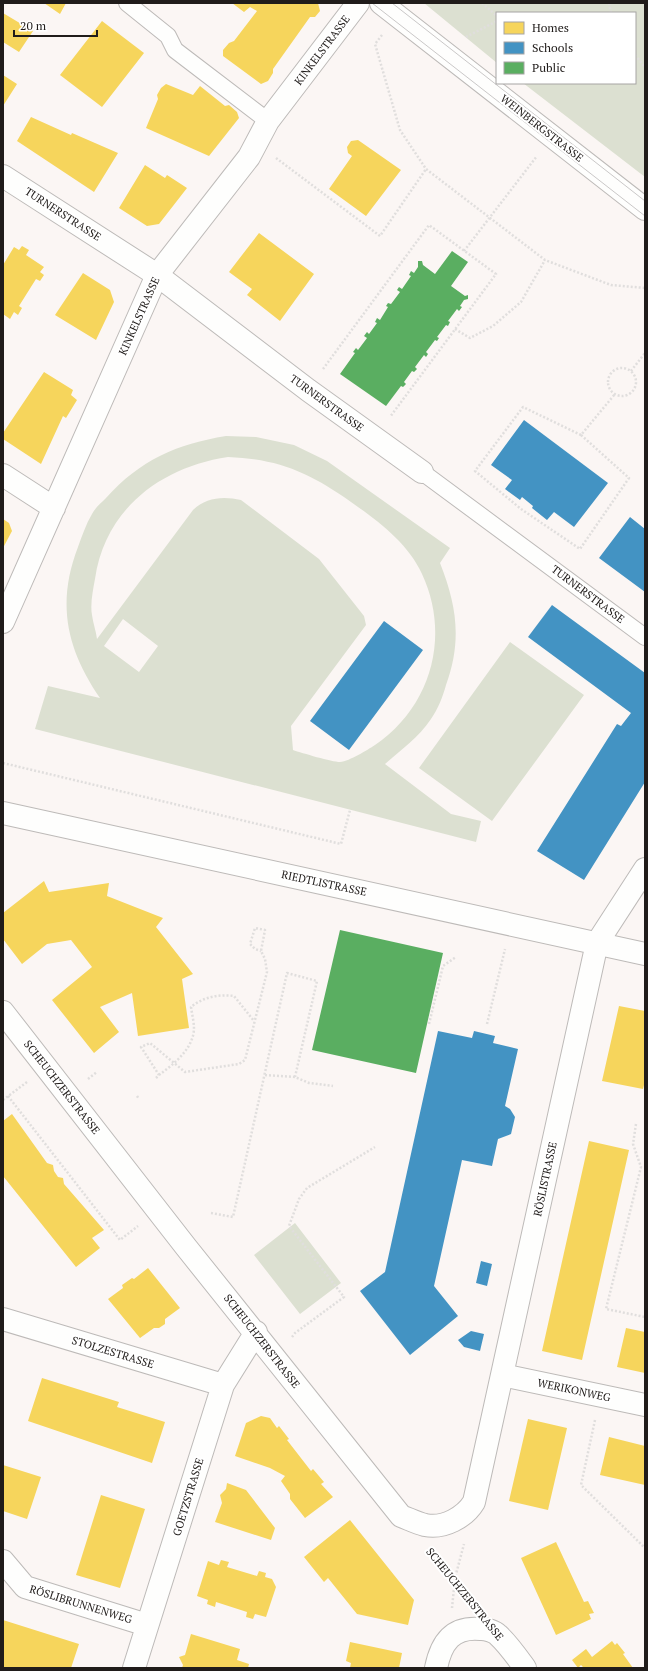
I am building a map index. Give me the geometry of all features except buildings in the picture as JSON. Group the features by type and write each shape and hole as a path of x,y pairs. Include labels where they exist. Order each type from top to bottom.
{"street":[{"name":"KINKELSTRASSE","path":"3,622 157,275 249,157 268,121 358,3"},
{"name":"WEINBERGSTRASSE","path":"381,3 645,209"},
{"name":"TURNERSTRASSE","path":"3,176 157,275 302,385 422,472"},
{"path":"3,475 54,508"},
{"name":"RIEDTLISTRASSE","path":"3,813 645,954"},
{"name":"RÖSLISTRASSE","path":"401,1516 426,1526 438,1525 460,1517 468,1511 474,1502 597,943 645,869"},
{"name":"SCHEUCHZERSTRASSE","path":"3,1012 186,1247 256,1332 401,1516"},
{"name":"STOLZESTRASSE","path":"3,1319 223,1385"},
{"name":"GOETZSTRASSE","path":"134,1668 223,1385 256,1332"},
{"name":"WERIKONWEG","path":"502,1375 645,1406"},
{"name":"RÖSLIBRUNNENWEG","path":"3,1561 25,1587 147,1625"},
{"path":"436,1668 443,1645 448,1638 459,1631 470,1628 484,1629 497,1634"},
{"name":"SCHEUCHZERSTRASSE","path":"497,1634 525,1668"}],"lane":[{"path":"127,3 168,36 175,50 268,121"},
{"name":"TURNERSTRASSE","path":"422,472 645,637"}],"path":[{"path":"482,3 496,15"},
{"path":"463,40 469,34 496,21"},
{"path":"376,44 400,130 426,169 488,218 545,260 611,285 645,288"},
{"path":"636,56 645,67"},
{"path":"464,251 488,218 540,153"},
{"path":"274,157 380,236 426,169"},
{"path":"322,370 429,225 496,274 389,418"},
{"path":"455,329 470,338 493,326 521,302 545,260"},
{"path":"631,371 645,353"},
{"path":"622,368 631,371 635,376 636,383 633,390 628,394 621,396 615,394 609,387 609,378 614,371 622,368"},
{"path":"581,435 615,394"},
{"path":"523,407 581,435 629,478 580,549 521,509 475,471 523,407"},
{"path":"3,763 341,844 350,810"},
{"path":"159,1075 142,1047 150,1043 185,1072 239,1064 245,1060 267,972 265,959 261,951 265,930 255,928 250,944 255,949 261,951"},
{"path":"487,1024 506,948"},
{"path":"429,1024 443,966 456,957"},
{"path":"211,1213 233,1217 287,973 317,981 295,1077"},
{"path":"156,1078 175,1064 191,1041 194,1029 191,1007 197,1002 216,996 234,996 254,1021"},
{"path":"88,1079 96,1072"},
{"path":"265,1075 295,1077 309,1083 333,1086"},
{"path":"3,1100 29,1080"},
{"path":"8,1096 120,1240 141,1223"},
{"path":"137,1096 140,1099"},
{"path":"636,1124 633,1144 641,1167 606,1309 645,1317"},
{"path":"292,1337 295,1333 344,1298 289,1226 299,1199 307,1188 375,1147"},
{"path":"600,1396 581,1485 645,1548"},
{"path":"448,1638 455,1578 466,1538"},
{"name":"SCHEUCHZERSTRASSE","path":"427,1546 455,1578 497,1634"}],"shaded area":[{"path":"424,3 645,3 645,177 524,84 636,84 636,12 496,12 496,62"},
{"path":"226,436 256,437 294,445 327,461 450,548 440,563 454,609 456,638 451,669 442,698 431,719 415,737 385,764 451,814 481,821 476,842 35,729 48,686 100,698 80,662 73,644 68,626 67,607 71,568 84,530 93,512 132,473 146,464 175,449 208,439","holes":["228,457 246,458 279,464 322,483 382,525 409,552 422,574 431,598 435,622 435,645 430,668 422,691 410,711 394,729 375,745 349,760 336,762 293,750 291,726 366,625 364,616 319,559 241,500 228,498 209,500 193,510 97,639 91,611 95,579 101,554 111,532 124,512 140,496 159,482 180,470 203,462","123,619 158,646 139,672 104,646"]},
{"path":"510,642 584,695 492,821 419,768"},
{"path":"295,1223 341,1283 300,1314 254,1255"}],"tram line":[{"path":"372,3 645,216"},
{"path":"392,3 645,201"}]}
